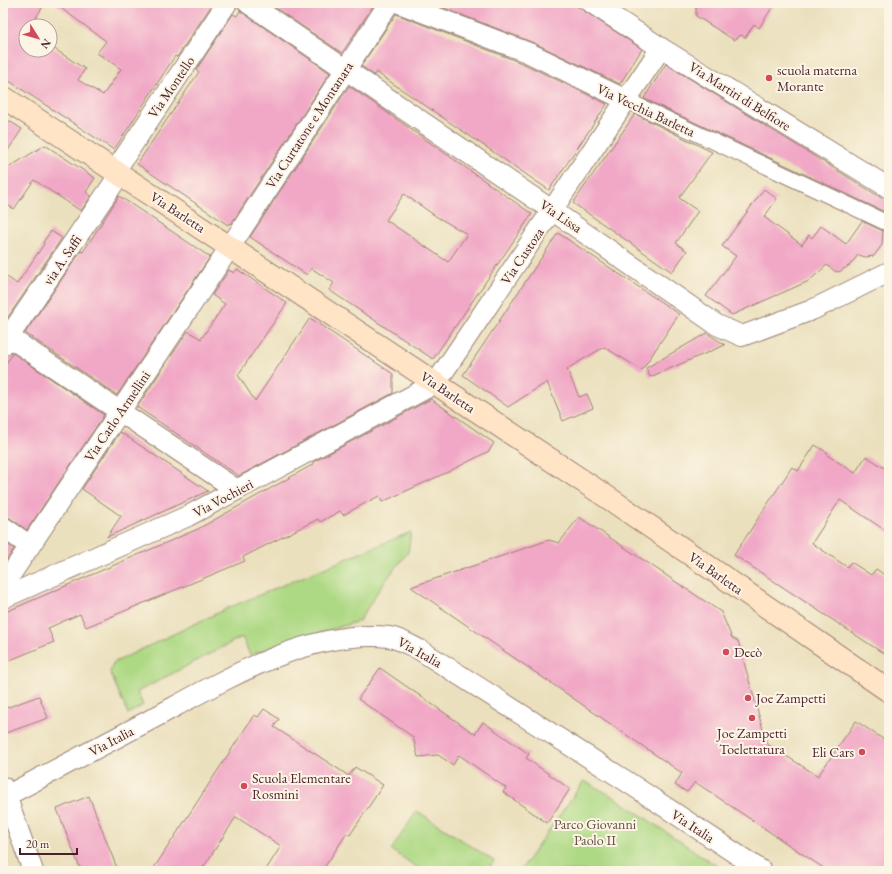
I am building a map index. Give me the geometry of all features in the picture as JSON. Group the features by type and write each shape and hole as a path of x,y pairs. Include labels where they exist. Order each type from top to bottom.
{"main road":[{"name":"Via Barletta","path":"3,97 436,383 520,441 616,503 889,691"}],"street":[{"name":"Via Montello","path":"118,172 228,3"},
{"name":"Via Lissa","path":"248,3 717,325 742,336 812,310 889,272"},
{"name":"Via Curtatone e Montanara","path":"230,246 389,3"},
{"name":"Via Vecchia Barletta","path":"399,3 529,53 889,224"},
{"name":"Via Martiri di Belfiore","path":"592,3 889,188"},
{"name":"Via Custoza","path":"436,383 662,48"},
{"name":"via A. Saffi","path":"5,338 118,172"},
{"name":"Via Carlo Armellini","path":"3,586 230,246"},
{"path":"5,338 237,490"},
{"name":"Via Vochieri","path":"3,598 188,516 436,383"},
{"path":"3,527 30,546"},
{"name":"Via Italia","path":"5,792 240,672 295,650 340,639 367,636 392,637 420,650 626,781 762,871"},
{"path":"5,792 33,871"}],"green space":[{"path":"411,532 408,552 382,585 359,621 250,655 242,637 137,692 143,705 128,714 110,672 113,663 228,608"},
{"name":"Parco Giovanni Paolo II","path":"584,781 614,797 724,871 520,871"},
{"path":"417,811 494,861 487,871 423,871 391,850"}],"building":[{"path":"3,3 45,3 36,18 18,18 18,58 58,58 58,51 85,69 78,80 103,95 121,69 97,53 106,41 54,3 213,3 177,57 175,56 114,150 3,77"},
{"path":"268,3 375,3 342,53"},
{"path":"431,3 572,3 642,49 620,84 534,43"},
{"path":"696,3 775,3 759,28 754,24 745,38 741,35 734,40 696,16"},
{"path":"240,11 330,73 231,224 229,223 228,225 137,164 199,72 196,70 233,14 237,16"},
{"path":"396,14 524,64 607,104 549,190 376,72 374,75 361,66"},
{"path":"666,64 880,197 889,204 889,214 645,99 644,98"},
{"path":"349,86 532,214 433,359 329,290 334,283 311,268 307,275 250,237","holes":["404,194 437,217 467,234 448,262 386,220"]},
{"path":"635,114 712,152 679,198 698,211 676,243 687,251 672,272 573,203"},
{"path":"3,117 22,129 3,158"},
{"path":"45,145 95,178 86,192 91,196 81,211 34,180 14,209 3,202 3,171"},
{"path":"764,189 777,199 764,217 802,245 809,235 812,238 821,226 846,244 862,221 883,231 882,245 874,256 866,257 858,255 850,265 839,272 836,272 827,265 809,281 732,315 706,296 736,256 722,246"},
{"path":"119,196 210,257 117,395 25,333 81,251 83,252"},
{"path":"51,231 62,238 6,320 3,318 3,274 17,284"},
{"path":"558,233 679,314 642,370 604,347 567,369 579,397 587,394 593,408 563,421 547,382 508,407 463,375"},
{"path":"237,269 287,303 238,375 255,401 310,318 393,374 393,393 239,476 137,407 188,331 201,339 225,304 212,295 229,270 234,273"},
{"path":"707,333 725,345 650,377 646,368"},
{"path":"13,353 104,415 27,530 10,518 3,516 3,368"},
{"path":"431,399 494,443 489,451 450,471 382,502 379,496 343,515 340,511 320,522 318,519 243,557 245,561 86,627 80,614 48,628 54,642 3,663 3,613 198,529 314,464 313,462"},
{"path":"120,432 208,491 107,537 121,516 82,489"},
{"path":"815,445 828,453 827,455 855,473 866,456 889,471 889,533 840,500 812,543 847,567 851,562 871,575 876,569 889,578 889,657 734,555 792,467 798,471"},
{"path":"579,517 721,612 732,638 738,641 767,744 818,776 856,721 889,743 889,871 828,871 695,782 687,792 675,785 682,773 411,587 549,540 559,543"},
{"path":"3,541 14,549 3,565"},
{"path":"380,668 475,734 483,722 529,754 526,758 570,789 547,823 503,792 506,788 459,755 453,765 438,755 418,757 413,737 358,699"},
{"path":"39,696 48,718 3,734 3,709"},
{"path":"264,709 279,719 274,727 349,776 355,767 383,785 350,835 347,833 322,871 265,871 281,846 236,817 201,871 152,871 254,715 258,717"},
{"path":"89,796 118,871 81,871 57,809"}],"place":[{"name":"scuola materna Morante","path":"769,78"},
{"name":"Decò","path":"726,652"},
{"name":"Joe Zampetti","path":"748,698"},
{"name":"Joe Zampetti Toelettatura","path":"752,718"},
{"name":"Eli Cars","path":"862,752"},
{"name":"Scuola Elementare Rosmini","path":"244,786"}]}
